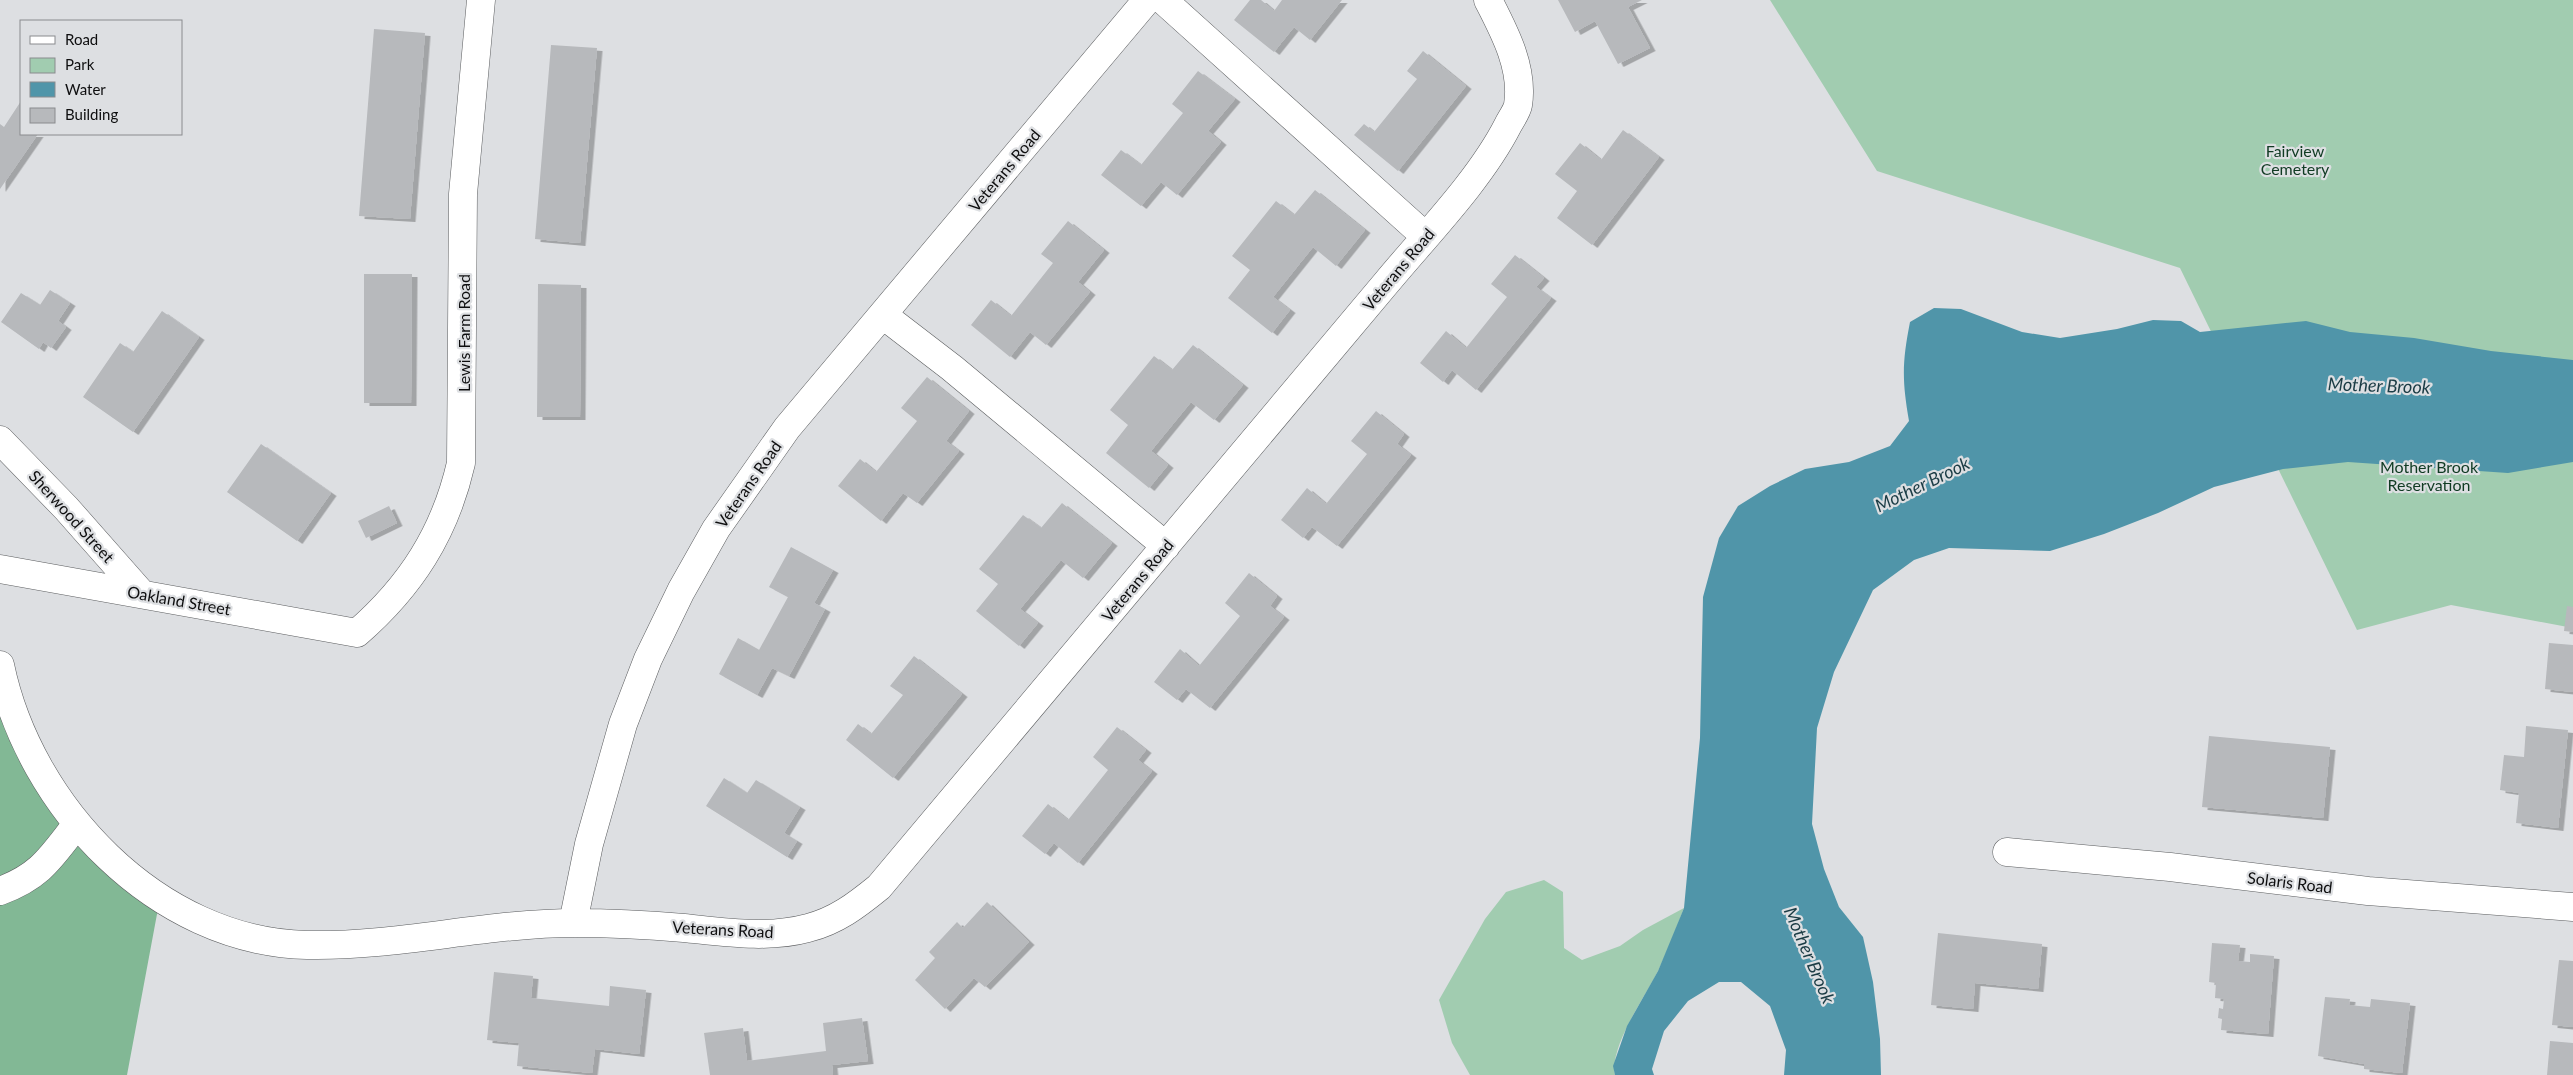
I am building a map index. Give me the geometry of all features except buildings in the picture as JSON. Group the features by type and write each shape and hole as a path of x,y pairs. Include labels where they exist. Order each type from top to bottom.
{"street":[{"name":"Lewis Farm Road","path":"357,633 380,613 407,582 425,555 453,499 461,463 463,194 481,0"},
{"name":"Veterans Road","path":"573,923 589,844 623,724 648,659 716,529 776,443 1147,0"},
{"path":"1163,0 1425,236"},
{"name":"Veterans Road","path":"0,665 14,715 33,756 77,824 112,861 160,898 204,922 248,938 304,945 361,944 510,926 573,923 642,925 768,934 808,928 845,914 879,888 1425,236 1500,140 1518,106 1518,73 1505,33 1488,0"},
{"path":"883,315 952,368 1166,546"},
{"name":"Sherwood Street","path":"0,440 66,508 141,593"},
{"name":"Oakland Street","path":"0,569 357,633"},
{"path":"0,891 20,884 43,869 77,824"},
{"name":"Solaris Road","path":"2007,852 2170,867 2368,891 2573,907"}],"green space":[{"name":"Fairview Cemetery","path":"1770,0 2573,0 2573,628 2451,605 2357,630 2180,268 1877,171"},
{"path":"0,665 33,756 160,898 127,1075 0,1075"},
{"path":"1544,880 1563,892 1564,948 1582,960 1620,946 1643,930 1684,908 1659,969 1623,1036 1615,1063 1615,1075 1470,1075 1452,1043 1439,1000 1485,919 1506,892"}],"water":[{"name":"Mother Brook","path":"1934,308 1961,309 2022,332 2060,338 2117,329 2153,320 2181,321 2200,332 2306,321 2350,332 2414,338 2491,351 2573,360 2573,462 2508,473 2348,462 2283,469 2214,487 2158,513 2104,534 2050,551 1949,548 1914,560 1873,590 1834,672 1817,728 1812,824 1824,869 1839,907 1863,937 1873,982 1880,1039 1881,1075 1784,1075 1786,1050 1770,1006 1741,982 1719,982 1688,1001 1664,1031 1652,1069 1654,1075 1615,1075 1613,1066 1627,1026 1658,971 1684,908 1700,738 1703,597 1719,538 1738,506 1770,486 1805,469 1849,462 1890,446 1909,421 1904,372 1905,349 1910,322"}],"park label":[{"name":"Mother Brook Reservation","path":"2429,475"}]}
